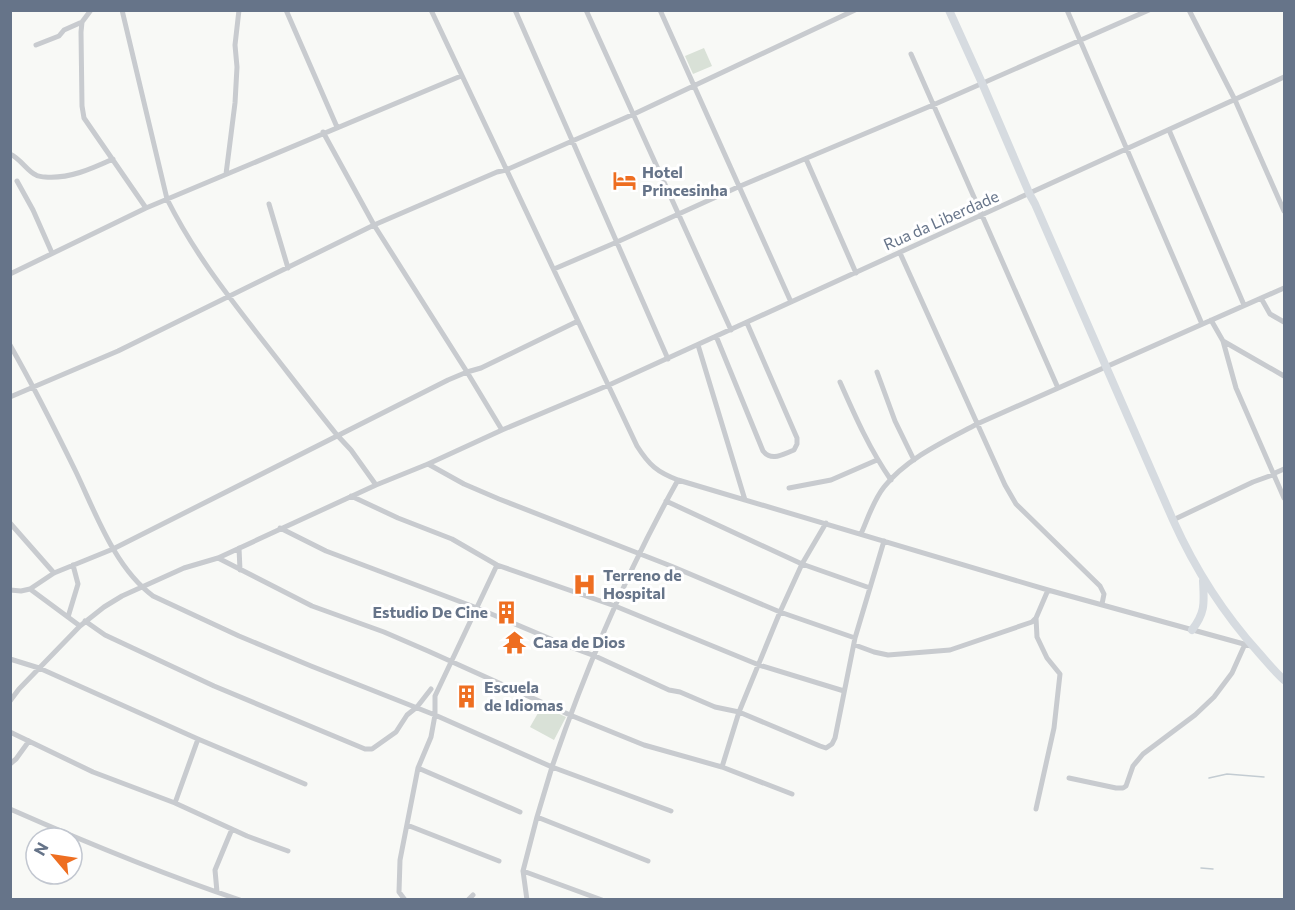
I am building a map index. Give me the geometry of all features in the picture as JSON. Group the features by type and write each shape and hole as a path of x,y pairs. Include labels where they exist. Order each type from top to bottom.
{"main road":[{"path":"949,10 1173,520 1203,580 1249,645 1284,680"},
{"path":"1192,630 1200,620 1203,611 1203,580"}],"street":[{"path":"36,45 59,36 64,30 82,22 91,10"},
{"path":"122,10 167,199 195,250 228,296 351,450 376,485"},
{"path":"226,174 235,103 237,67 235,45 239,10"},
{"path":"286,10 337,127"},
{"path":"431,10 637,446 657,471 678,480 1048,590 1249,645 1214,697 1195,715 1143,754 1133,766 1126,786 1116,788 1069,778"},
{"path":"515,10 668,358"},
{"path":"586,10 731,330"},
{"path":"660,10 791,302"},
{"path":"10,397 118,351 374,225 634,114 855,10"},
{"path":"1067,10 1202,324"},
{"path":"554,269 1149,10"},
{"path":"1190,10 1235,100 1284,210"},
{"path":"82,22 84,118 146,208"},
{"path":"911,54 1058,388"},
{"path":"10,274 146,208 461,76"},
{"name":"Rua da Liberdade","path":"10,701 19,688 83,624 104,607 141,587 183,568 218,558 351,496 609,385 1284,77"},
{"path":"1169,130 1244,305"},
{"path":"324,132 374,225 502,430"},
{"path":"10,154 17,157 36,176 47,177 64,177 113,159"},
{"path":"806,159 856,273"},
{"path":"17,182 33,210 52,253"},
{"path":"268,204 288,268"},
{"path":"900,253 1005,485 1016,504 1100,586 1104,594 1102,604"},
{"path":"861,534 871,508 883,488 914,460 942,443 977,424 1284,288"},
{"path":"1261,298 1270,314 1284,322"},
{"path":"1211,320 1223,341 1236,388 1284,498"},
{"path":"10,590 30,589 54,573 113,549 448,380 481,368 578,321"},
{"path":"716,336 763,451 767,456 773,458 794,450 797,438 747,322"},
{"path":"1223,341 1284,376"},
{"path":"10,345 34,386 113,549 141,587 153,596 240,636 417,707 552,767 671,811"},
{"path":"698,345 745,500"},
{"path":"877,372 895,422 914,460"},
{"path":"840,382 857,421 891,480"},
{"path":"789,488 831,480 878,460"},
{"path":"428,464 464,484 780,612 855,638"},
{"path":"1173,520 1284,469"},
{"path":"527,900 524,871 537,817 570,715 638,554 678,480"},
{"path":"351,496 398,518 452,538 497,565 615,606 759,665 844,691"},
{"path":"666,501 802,564 870,588"},
{"path":"10,523 54,573"},
{"path":"722,767 739,712 780,612 802,564 825,524"},
{"path":"280,528 326,551 477,608 595,656 669,690 680,692 715,707 739,712 826,748 836,738 855,638 884,541"},
{"path":"239,548 240,570"},
{"path":"218,558 312,606 451,661 570,715 644,745 722,767 792,794"},
{"path":"68,617 78,584 73,565"},
{"path":"405,900 399,892 400,860 418,768 431,736 435,715 435,696 497,565"},
{"path":"30,589 68,617 105,635 214,686 365,749 372,749 396,732 407,715 417,707 431,689"},
{"path":"855,645 888,654 950,650 1032,622 1048,590"},
{"path":"1036,618 1037,637 1047,658 1060,674 1054,728 1036,809"},
{"path":"10,659 39,668 305,784"},
{"path":"10,732 93,772 175,802 247,836 288,851"},
{"path":"175,802 198,739"},
{"path":"10,764 29,741"},
{"path":"418,768 520,812"},
{"path":"10,809 74,837 240,900"},
{"path":"537,817 648,861"},
{"path":"407,825 499,861"},
{"path":"217,892 215,870 232,829"},
{"path":"524,871 602,900"}],"shaded area":[{"path":"704,48 712,66 693,74 685,56"},
{"path":"542,706 566,717 554,740 530,727"}],"waterway":[{"path":"1209,778 1227,774 1264,777"},
{"path":"1201,868 1213,869"}],"place":[{"name":"Hotel Princesinha","path":"624,181"},
{"name":"Terreno de Hospital","path":"585,584"},
{"name":"Estudio De Cine","path":"506,612"},
{"name":"Casa de Dios","path":"515,642"},
{"name":"Escuela de Idiomas","path":"466,696"}]}
